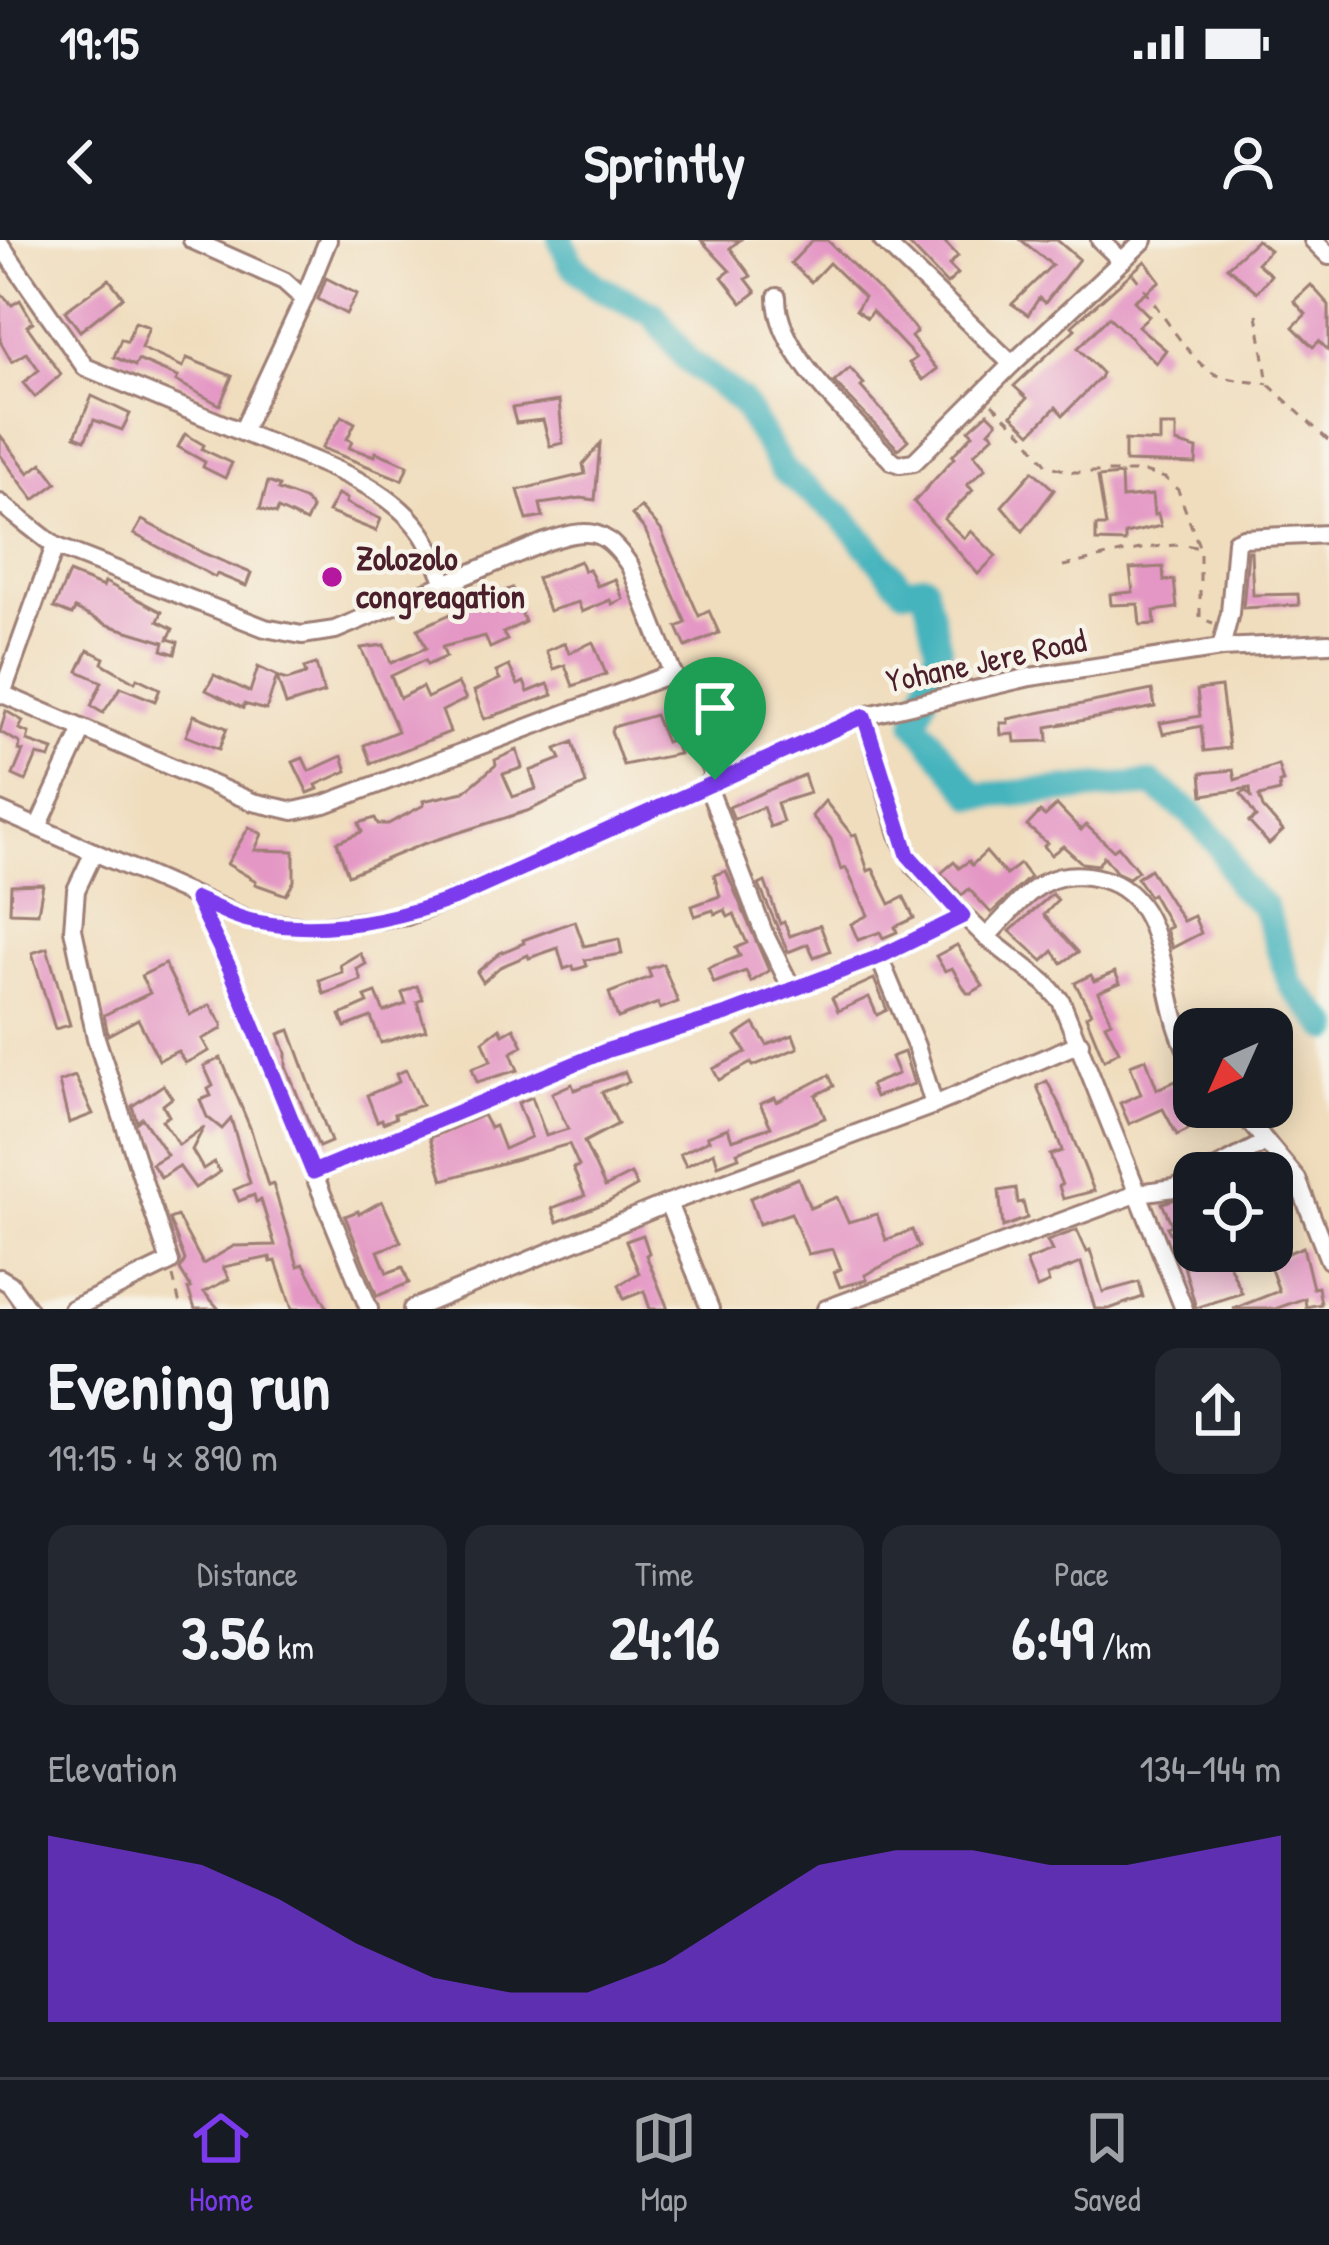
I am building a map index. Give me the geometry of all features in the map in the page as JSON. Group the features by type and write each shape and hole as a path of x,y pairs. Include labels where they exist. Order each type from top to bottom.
{"street":[{"path":"192,240 284,281 304,299"},
{"path":"242,432 328,240"},
{"path":"882,240 1012,364"},
{"path":"1100,240 1122,261"},
{"path":"777,297 779,322 796,352 892,460 914,462 1144,240"},
{"path":"1312,240 1329,256"},
{"path":"0,244 85,367 352,480 398,506 423,534 445,583"},
{"path":"0,503 55,546 285,633 335,630 580,531 608,539 630,566 674,673 764,933 792,989"},
{"path":"1221,648 1230,613 1234,545 1239,539 1329,534"},
{"path":"55,546 1,693 222,791 293,811 325,804 674,673"},
{"name":"Yohane Jere Road","path":"0,812 254,922 313,927 407,916 864,716 1030,677 1221,648 1329,643"},
{"path":"864,716 908,855 963,916 1052,990 1080,1043 1184,1309"},
{"path":"38,827 83,729"},
{"path":"72,1309 170,1262 96,1038 73,929 76,890 94,852"},
{"path":"986,937 1036,888 1061,873 1084,874 1120,885 1148,912 1173,1008"},
{"path":"196,899 230,969 369,1309"},
{"path":"313,1172 608,1050 879,957 963,916"},
{"path":"879,957 916,1046 934,1105"},
{"path":"412,1309 668,1203 934,1105 1080,1043"},
{"path":"1254,1128 1298,1179 1329,1260"},
{"path":"1247,1152 1266,1142"},
{"path":"826,1309 1138,1193 1173,1188"},
{"path":"668,1203 710,1309"},
{"path":"0,1278 28,1309"}],"path":[{"path":"1122,261 1165,314 1183,345 1212,373 1268,384 1329,441"},
{"path":"1257,314 1268,384"},
{"path":"981,394 1024,434 1047,465 1071,472 1124,470 1166,478 1178,490 1200,549 1200,618 1210,624 1230,613"},
{"path":"1063,566 1189,544 1200,549"},
{"path":"170,1262 181,1309"}],"building":[{"path":"701,240 740,240 730,248 751,276 746,279 756,292 742,303 722,277 730,271"},
{"path":"813,240 827,240 888,299 917,331 911,337 937,369 923,380 909,363 916,358 872,311 867,318 856,310 864,297 829,263 811,282 791,263"},
{"path":"905,240 943,240 958,256 949,265 958,274 947,284"},
{"path":"1021,240 1057,240 1079,259 1045,303 1039,298 1028,315 1012,304 1052,265"},
{"path":"1257,240 1270,250 1257,263 1271,275 1257,292 1227,267"},
{"path":"1145,261 1160,281 1134,301 1149,316 1138,326 1166,350 1156,363 1109,317 1078,348 1102,373 1100,378 1063,415 1056,407 1031,433 1012,415 1027,398 1014,386"},
{"path":"326,278 357,294 346,314 318,299"},
{"path":"109,279 123,297 80,331 65,311"},
{"path":"1311,285 1329,305 1329,351 1319,341 1313,347 1293,327 1306,314 1294,301"},
{"path":"0,292 12,305 20,300 33,322 27,326 61,374 35,397 23,383 39,370 27,353 12,362 0,341"},
{"path":"135,322 149,327 141,348 183,367 187,358 232,376 220,405 176,381 178,377 138,360 135,366 114,357"},
{"path":"850,368 908,440 898,449 834,382"},
{"path":"92,396 130,414 122,430 94,420 85,440 75,436"},
{"path":"559,401 563,443 550,446 543,420 516,423 512,408"},
{"path":"988,413 997,422 989,431 994,435 974,454 986,468 967,485 973,490 944,519 964,538 971,531 996,556 978,574 914,502 973,434 969,430"},
{"path":"342,416 355,423 347,439 352,441 349,448 375,456 376,452 408,465 402,480 322,448"},
{"path":"1160,426 1176,426 1176,443 1197,449 1196,464 1125,462 1125,440 1160,442"},
{"path":"185,434 204,445 202,449 232,463 225,478 178,447"},
{"path":"0,435 29,473 42,463 57,483 34,500 0,455"},
{"path":"600,444 595,500 540,504 543,517 527,520 518,490 585,474 583,464"},
{"path":"1033,471 1054,490 1023,531 1002,506"},
{"path":"1121,475 1122,498 1152,495 1154,515 1158,514 1161,526 1125,534 1125,542 1096,541 1096,526 1106,526 1098,477"},
{"path":"268,482 305,500 312,509 306,522 278,509 276,514 260,509"},
{"path":"338,494 346,503 381,519 376,531 328,512"},
{"path":"641,507 661,530 699,616 709,611 719,633 686,647 677,627 686,623 645,530 632,515"},
{"path":"142,520 251,573 246,586 215,577 134,534"},
{"path":"1248,551 1253,595 1298,594 1299,605 1243,608"},
{"path":"580,561 597,586 615,579 623,599 582,612 578,602 549,611 537,578"},
{"path":"1163,567 1164,581 1174,580 1177,608 1154,611 1155,624 1140,625 1138,604 1111,605 1110,594 1133,592 1130,569"},
{"path":"69,573 103,587 105,582 162,612 158,621 173,629 168,639 178,642 175,654 162,650 164,642 75,609 72,615 54,608"},
{"path":"512,588 525,622 503,633 507,640 490,648 485,636 442,647 446,657 427,665 425,660 391,676 400,698 422,687 427,698 458,683 466,699 442,711 450,732 371,763 364,745 398,731 361,648 384,645 391,663 426,648 418,629 470,605 468,600"},
{"path":"593,642 606,674 573,686 565,665 554,669 546,651 565,643 569,653"},
{"path":"88,650 135,682 137,678 160,689 155,701 121,687 103,713 91,706 102,682 78,671"},
{"path":"316,664 324,693 286,705 277,677 287,680 306,674 304,668"},
{"path":"509,666 518,685 524,682 528,692 548,684 553,695 484,719 474,691 500,679 496,672"},
{"path":"258,667 277,676 266,710 244,704 243,708 206,690 214,675 250,692"},
{"path":"1221,687 1229,748 1204,751 1201,726 1163,734 1160,723 1200,716 1197,690"},
{"path":"1152,690 1155,707 1047,727 1048,741 1015,742 1014,734 1001,735 1000,723 1008,719"},
{"path":"6,711 23,721 19,729 29,733 27,741 53,750 50,758 37,755 26,781 13,775 23,751 20,743 0,732"},
{"path":"194,715 227,728 219,749 186,736"},
{"path":"655,715 666,742 673,739 679,754 623,765 613,727"},
{"path":"573,742 586,784 527,811 423,844 348,875 337,842 362,832 359,823 375,818 378,824 388,824 424,805 423,801 464,792 496,765 495,760 517,750 522,768 503,774 513,797 536,789 530,771 561,759 556,749"},
{"path":"342,756 347,771 308,793 293,762 303,758 309,771"},
{"path":"1278,765 1283,782 1280,791 1259,796 1283,831 1269,844 1249,822 1256,817 1241,794 1246,791 1251,796 1250,788 1203,795 1201,773 1233,770 1235,780"},
{"path":"804,775 810,793 777,803 783,822 770,827 763,807 734,819 729,807"},
{"path":"825,801 852,835 856,834 868,871 873,869 890,904 904,897 914,918 895,927 897,932 858,940 851,924 868,915 846,868 841,870 831,839 812,816"},
{"path":"1057,805 1081,830 1086,825 1113,850 1118,846 1138,871 1129,878 1116,872 1104,856 1098,865 1082,863 1063,846 1051,855 1044,846 1047,843 1027,826 1040,812 1045,816"},
{"path":"249,827 262,834 255,850 294,851 294,881 286,895 255,884 227,864"},
{"path":"986,852 1006,875 1020,864 1030,877 991,913 969,889 962,895 941,873 954,862 959,868 969,861 972,865"},
{"path":"1150,869 1183,921 1194,916 1201,933 1172,948 1166,929 1171,927 1137,878"},
{"path":"726,871 769,971 751,982 746,971 714,983 708,968 740,956 736,948 747,943 734,914 728,917 725,910 715,914 713,910 695,916 692,906 720,896 714,875"},
{"path":"765,882 780,924 784,922 790,936 820,925 830,951 814,957 808,944 788,952 759,885"},
{"path":"43,884 38,913 10,912 11,885"},
{"path":"1052,894 1058,900 1044,915 1078,952 1062,963 1053,951 1043,961 1010,931"},
{"path":"575,921 584,946 619,939 622,954 585,960 587,966 574,970 573,966 564,969 558,948 500,967 483,982 477,972 523,940"},
{"path":"957,945 983,986 971,993 952,968 945,971 936,956"},
{"path":"47,948 70,1025 55,1029 32,953"},
{"path":"360,953 366,964 357,969 361,980 324,994 319,980 342,972 340,965"},
{"path":"165,964 190,1015 210,1005 222,1024 222,1029 202,1039 209,1051 185,1063 178,1051 159,1060 138,1019 108,1035 104,1015 150,993 141,976"},
{"path":"663,964 678,1002 660,1009 658,1003 618,1018 609,993 651,977 648,969"},
{"path":"1115,972 1120,983 1098,992 1111,1021 1105,1024 1119,1051 1104,1060 1086,1016 1091,1013 1075,983"},
{"path":"874,979 887,1010 877,1015 869,997 838,1011 832,998"},
{"path":"417,986 426,1030 381,1043 371,1017 345,1027 340,1015 368,1003 365,997 376,993 384,1012 406,1004 402,993"},
{"path":"754,1024 767,1045 793,1035 798,1048 751,1063 719,1080 713,1069 746,1052 736,1036"},
{"path":"500,1028 503,1034 514,1028 523,1046 511,1053 518,1070 477,1082 472,1068 491,1061 483,1041"},
{"path":"290,1030 331,1142 319,1147 286,1067 279,1034"},
{"path":"904,1052 914,1084 875,1097 870,1085 898,1074 891,1057"},
{"path":"221,1058 268,1186 273,1184 298,1266 304,1264 328,1309 292,1309 276,1261 271,1262 270,1257 223,1267 229,1279 204,1292 219,1309 195,1309 191,1288 180,1270 185,1260 169,1219 177,1216 203,1264 234,1246 275,1245 261,1200 256,1202 254,1195 239,1201 234,1190 250,1183 231,1119 222,1129 207,1117 200,1100 211,1096 208,1089 213,1086 204,1066"},
{"path":"1146,1059 1157,1089 1173,1082 1173,1128 1163,1109 1129,1124 1120,1103 1141,1094 1130,1065"},
{"path":"406,1070 422,1105 383,1123 377,1121 367,1095 399,1082 396,1074"},
{"path":"625,1072 629,1082 602,1092 618,1124 584,1142 605,1187 631,1174 637,1186 557,1222 552,1208 585,1196 569,1144 443,1180 430,1138 483,1115 490,1128 495,1126 504,1149 531,1137 518,1103 532,1097 546,1136 568,1129 552,1093"},
{"path":"829,1075 834,1086 816,1095 825,1118 737,1152 739,1157 718,1165 714,1152 686,1166 680,1154 709,1140 707,1136 728,1128 732,1140 771,1127 760,1104 775,1098 777,1102"},
{"path":"75,1076 93,1114 69,1123 59,1082"},
{"path":"1047,1081 1094,1191 1063,1199 1050,1155 1062,1151 1037,1086"},
{"path":"163,1085 172,1098 163,1105 169,1116 162,1120 179,1145 204,1127 192,1150 203,1169 214,1162 220,1172 195,1188 179,1166 161,1178 152,1164 167,1155 142,1118 137,1122 132,1106"},
{"path":"798,1178 810,1208 837,1197 848,1222 877,1214 886,1240 912,1230 919,1247 865,1275 867,1280 840,1287 834,1272 841,1269 833,1249 808,1254 791,1213 759,1224 750,1198"},
{"path":"1016,1188 1027,1218 1003,1227 999,1191"},
{"path":"1173,1200 1173,1238 1167,1227 1172,1225 1162,1203"},
{"path":"382,1201 401,1242 378,1251 387,1273 403,1267 409,1283 377,1296 345,1216"},
{"path":"1077,1230 1087,1252 1090,1250 1103,1292 1139,1282 1143,1297 1095,1309 1081,1263 1047,1276 1049,1283 1037,1288 1026,1261 1052,1251 1047,1241"},
{"path":"643,1235 668,1309 650,1309 644,1291 624,1299 619,1285 639,1273 626,1241"},
{"path":"1303,1247 1321,1304 1306,1307 1305,1298 1275,1309 1233,1309 1279,1291 1272,1272 1293,1272 1293,1251"},
{"path":"1186,1272 1232,1272 1242,1293 1196,1308"}],"waterway":[{"path":"561,240 571,263 596,286 653,314 687,360 741,401 783,470 842,517 904,589 924,586 939,649 916,723 975,796 1152,784 1192,814 1220,846 1239,885 1264,906 1291,985 1329,1028"}],"place":[{"name":"Zolozolo congreagation","path":"332,577"}],"route":[{"path":"864,716 908,855 963,916 879,957 727,1014 608,1050 313,1172 230,969 196,899 254,922 313,927 407,916 715,780 864,716"}]}
